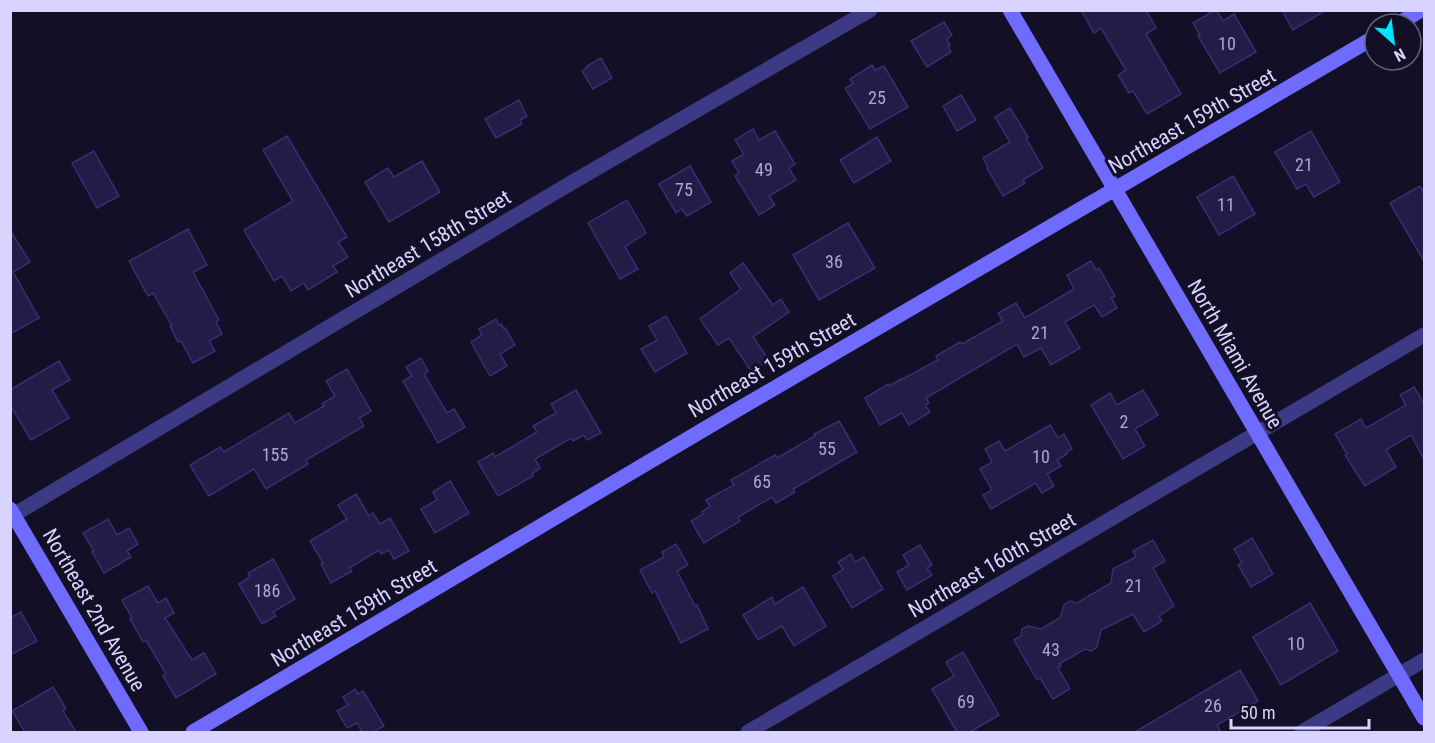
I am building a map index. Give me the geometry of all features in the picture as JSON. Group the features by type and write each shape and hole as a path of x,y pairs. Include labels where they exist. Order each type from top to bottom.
{"street":[{"name":"Northeast 158th Street","path":"12,514 561,189 870,10"},
{"name":"North Miami Avenue","path":"1010,10 1425,718"},
{"name":"Northeast 159th Street","path":"193,732 713,424 1363,44"},
{"name":"Northeast 160th Street","path":"748,732 1425,335"},
{"name":"Northeast 2nd Avenue","path":"12,514 141,732"},
{"path":"1302,732 1425,660"}],"building":[{"path":"1081,10 1146,10 1156,28 1146,34 1181,94 1147,114 1133,91 1129,93 1118,75 1126,70 1101,28 1094,33"},
{"path":"1215,10 1223,21 1234,14 1256,52 1220,73 1193,23"},
{"path":"1282,10 1326,10 1293,30"},
{"path":"944,22 952,35 947,39 951,52 927,67 911,41"},
{"path":"601,58 612,78 593,89 582,71"},
{"path":"872,65 875,70 884,66 908,107 870,129 845,88 853,84 850,79"},
{"path":"961,95 976,120 957,131 943,106"},
{"path":"519,100 527,116 520,120 522,124 496,138 485,119"},
{"path":"1010,108 1043,168 1023,180 1025,183 1003,196 983,158 1010,142 995,117"},
{"path":"753,129 759,140 775,131 795,164 789,168 796,180 769,196 775,205 759,215 735,176 739,173 732,161 744,154 735,140"},
{"path":"1311,131 1340,182 1314,197 1306,184 1297,189 1275,152"},
{"path":"287,136 347,237 338,242 348,257 333,266 337,272 308,290 304,283 291,291 282,276 274,281 244,230 293,201 263,150"},
{"path":"877,137 891,161 854,183 840,160"},
{"path":"94,151 119,196 97,208 72,163"},
{"path":"422,161 440,192 389,222 365,182 388,168 394,177"},
{"path":"690,166 711,202 687,216 682,209 676,213 659,184"},
{"path":"1233,176 1255,214 1219,235 1197,197"},
{"path":"1420,186 1425,195 1425,263 1390,203"},
{"path":"627,200 646,233 625,247 638,269 620,279 588,223"},
{"path":"848,223 875,268 819,300 793,255"},
{"path":"188,229 207,265 193,272 219,320 216,322 222,334 209,341 215,351 193,363 181,341 178,342 170,326 172,326 153,293 148,296 129,261"},
{"path":"10,230 30,262 13,272 39,318 10,334"},
{"path":"1091,261 1096,270 1099,268 1115,296 1111,298 1117,308 1102,317 1094,305 1065,322 1080,348 1051,365 1041,348 1024,357 1017,344 926,398 929,403 925,405 930,412 909,425 902,413 880,425 865,398 938,360 936,356 960,342 962,344 1003,321 998,313 1016,303 1025,318 1074,289 1067,275"},
{"path":"743,263 773,305 781,299 789,312 753,337 769,360 751,371 729,338 718,345 700,319 741,289 730,273"},
{"path":"666,316 687,353 655,372 641,349 657,340 649,326"},
{"path":"496,319 499,325 505,328 515,345 500,354 507,366 490,376 471,342 482,335 479,329"},
{"path":"421,358 428,371 424,374 447,413 454,409 465,427 438,443 403,381 412,376 406,367"},
{"path":"59,361 70,380 52,390 69,418 31,440 10,405 10,390"},
{"path":"347,369 371,411 359,418 364,426 306,460 308,464 266,489 254,469 209,496 190,465 220,447 224,452 289,413 295,423 324,406 322,404 335,396 326,381"},
{"path":"1414,387 1425,405 1425,461 1411,435 1386,450 1396,467 1365,486 1345,455 1347,454 1335,434 1361,419 1366,428 1406,405 1400,395"},
{"path":"576,390 601,433 587,440 584,435 573,441 571,438 535,459 540,468 532,474 533,476 498,496 478,462 493,453 495,457 537,432 533,426 556,413 551,404"},
{"path":"1143,390 1158,415 1135,429 1145,446 1123,459 1091,405 1110,393 1117,405"},
{"path":"839,421 857,452 793,489 795,492 776,503 772,497 738,517 740,521 704,543 691,521 703,514 702,512 710,506 706,500 734,485 731,480 775,455 777,458"},
{"path":"1050,425 1058,438 1064,434 1072,449 1057,460 1061,466 1047,474 1054,486 1042,493 1036,483 991,509 983,495 992,490 980,469 992,462 985,449 999,441 1005,451"},
{"path":"450,481 469,513 435,533 421,509 437,500 433,492"},
{"path":"356,494 369,516 373,513 380,524 390,518 409,551 394,559 389,550 381,554 379,550 349,568 352,571 331,583 310,541 347,519 338,505"},
{"path":"108,519 117,535 129,528 138,544 127,551 131,557 104,573 83,533"},
{"path":"1252,538 1273,574 1251,587 1238,565 1242,563 1234,549"},
{"path":"1153,540 1165,561 1153,568 1174,606 1159,616 1162,621 1144,632 1133,614 1101,630 1097,647 1091,651 1085,649 1059,664 1061,666 1058,668 1070,689 1053,699 1040,678 1037,680 1014,640 1021,636 1022,629 1028,626 1041,629 1060,618 1064,605 1070,601 1077,603 1111,583 1113,569 1136,557 1133,551"},
{"path":"676,544 688,565 677,571 708,629 681,643 655,591 652,593 640,570 664,557 662,552"},
{"path":"920,545 932,565 927,568 932,575 907,590 897,572 909,565 903,555"},
{"path":"851,554 855,562 864,557 883,589 852,608 833,576 843,569 838,562"},
{"path":"273,559 295,599 273,612 276,616 262,624 239,584 250,577 248,573"},
{"path":"148,586 158,603 166,598 174,613 165,618 192,660 204,653 216,674 176,698 163,676 166,674 146,640 143,642 122,600"},
{"path":"803,587 826,626 794,646 782,626 758,640 743,615 772,597 775,604"},
{"path":"1310,603 1338,651 1281,685 1253,637"},
{"path":"21,612 37,641 10,655 10,618"},
{"path":"963,652 999,715 970,732 957,732 932,689 954,676 946,662"},
{"path":"1240,670 1258,701 1217,725 1221,732 1135,732"},
{"path":"53,687 66,709 63,711 76,732 25,732 12,711"},
{"path":"355,689 358,694 363,691 384,726 373,732 362,732 357,723 347,728 337,711 348,705 343,697"}]}
